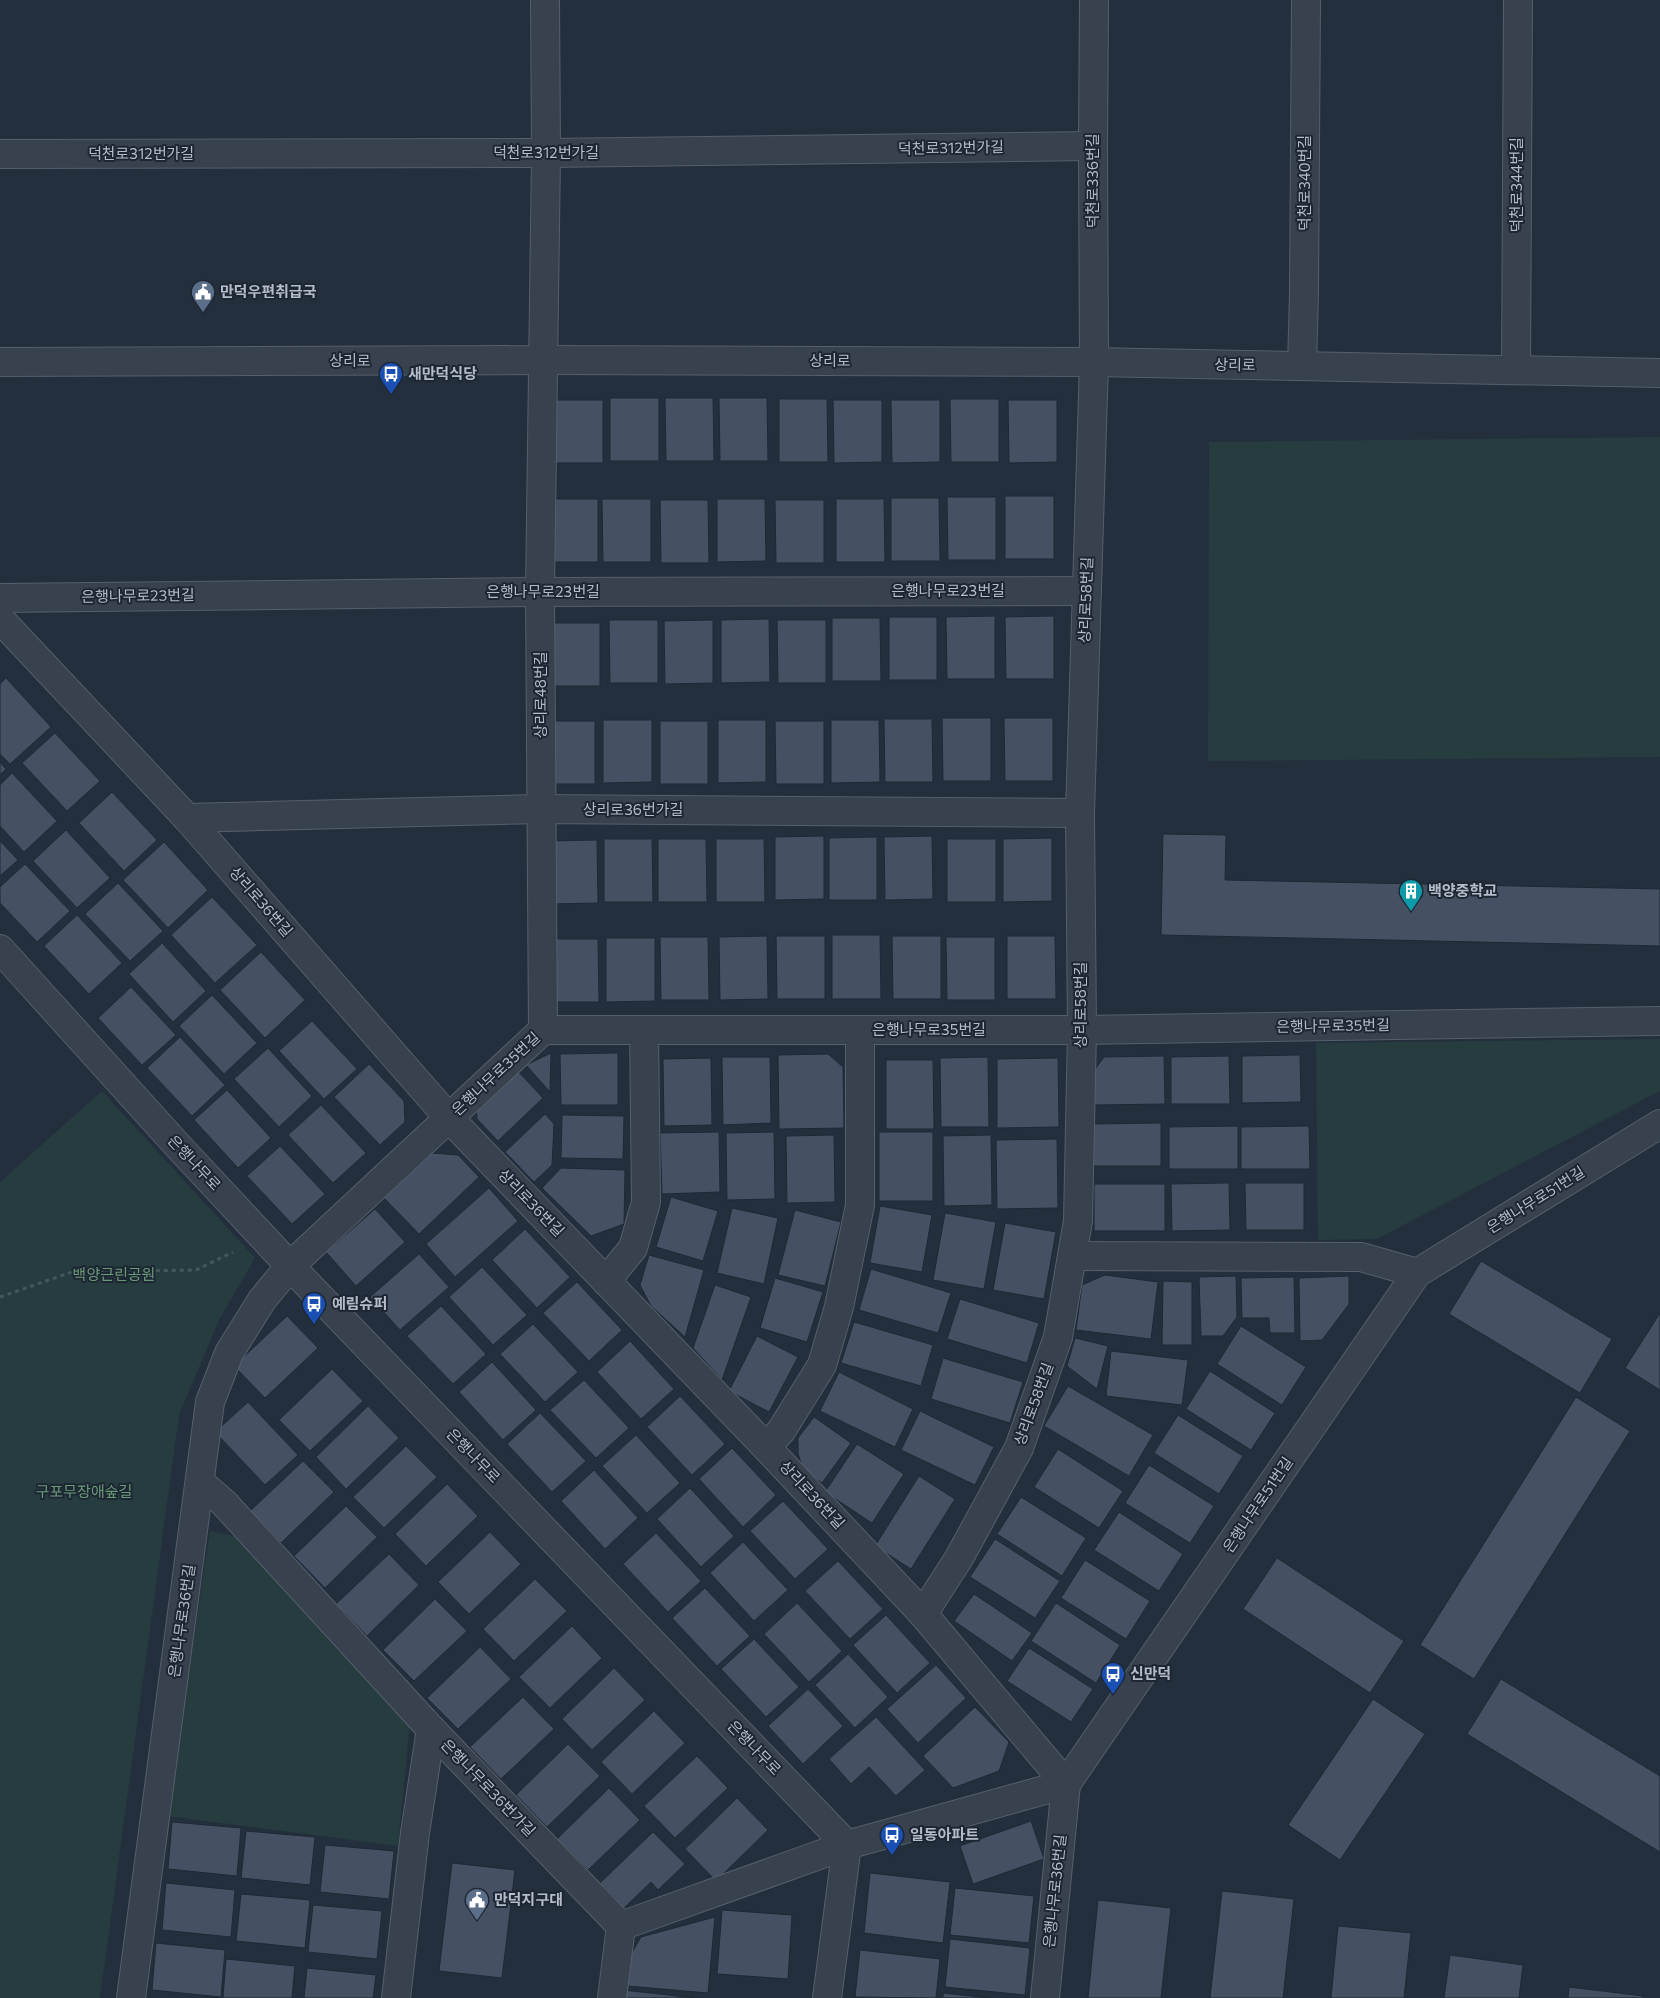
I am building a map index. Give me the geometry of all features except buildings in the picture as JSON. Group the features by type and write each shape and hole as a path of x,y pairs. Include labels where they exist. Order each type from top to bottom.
{"street":[{"name":"상리로48번길","path":"543,1030 540,592 546,153 545,0"},
{"name":"덕천로336번길","path":"1094,0 1092,146 1094,362"},
{"name":"덕천로340번길","path":"1302,366 1306,0"},
{"name":"덕천로344번길","path":"1516,370 1518,0"},
{"name":"덕천로312번가길","path":"0,154 546,153 1092,146"},
{"name":"상리로","path":"0,362 544,360 1094,362 1660,372"},
{"name":"상리로58번길","path":"923,1614 959,1558 1019,1448 1058,1337 1078,1221 1082,1030 1080,813 1094,362"},
{"name":"은행나무로23번길","path":"0,598 540,592 1087,591"},
{"name":"상리로36번길","path":"0,619 187,818 448,1117 766,1447 923,1614 1066,1784"},
{"name":"상리로36번가길","path":"187,818 541,810 1080,813"},
{"name":"은행나무로","path":"0,948 290,1266 847,1845"},
{"name":"은행나무로35번길","path":"290,1266 543,1030 1082,1030 1660,1021"},
{"path":"606,1280 633,1248 646,1202 644,1030"},
{"path":"766,1447 781,1431 822,1365 839,1307 860,1205 860,1030"},
{"name":"은행나무로51번길","path":"1066,1784 1417,1273 1660,1124"},
{"path":"1072,1256 1361,1257 1417,1273"},
{"name":"은행나무로36번길","path":"131,1998 210,1402 229,1353 262,1300 290,1266"},
{"path":"200,1483 224,1503 431,1729"},
{"name":"은행나무로36번가길","path":"431,1729 621,1926"},
{"name":"은행나무로36번가길","path":"396,1998 415,1833 431,1729"},
{"path":"612,1998 621,1926 847,1845 1066,1784"},
{"name":"은행나무로36번길","path":"1044,1998 1066,1784"},
{"path":"827,1998 847,1845"}],"path":[{"path":"0,1297 72,1272 196,1270 264,1238"}],"green space":[{"path":"1660,437 1660,757 1208,761 1209,442"},
{"path":"1660,1039 1660,1091 1377,1239 1318,1240 1316,1043"},
{"path":"102,1091 255,1258 219,1320 179,1415 100,1998 0,1998 0,1182"},
{"path":"210,1531 234,1536 410,1722 398,1846 167,1816"}],"place":[{"name":"만덕우편취급국","path":"203,313"},
{"name":"새만덕식당","path":"391,395"},
{"name":"백양중학교","path":"1411,912"},
{"name":"예림슈퍼","path":"314,1325"},
{"name":"신만덕","path":"1113,1695"},
{"name":"일동아파트","path":"892,1856"},
{"name":"만덕지구대","path":"477,1921"}],"park label":[{"name":"백양근린공원","path":"114,1275"},
{"name":"구포무장애숲길","path":"84,1492"}]}
